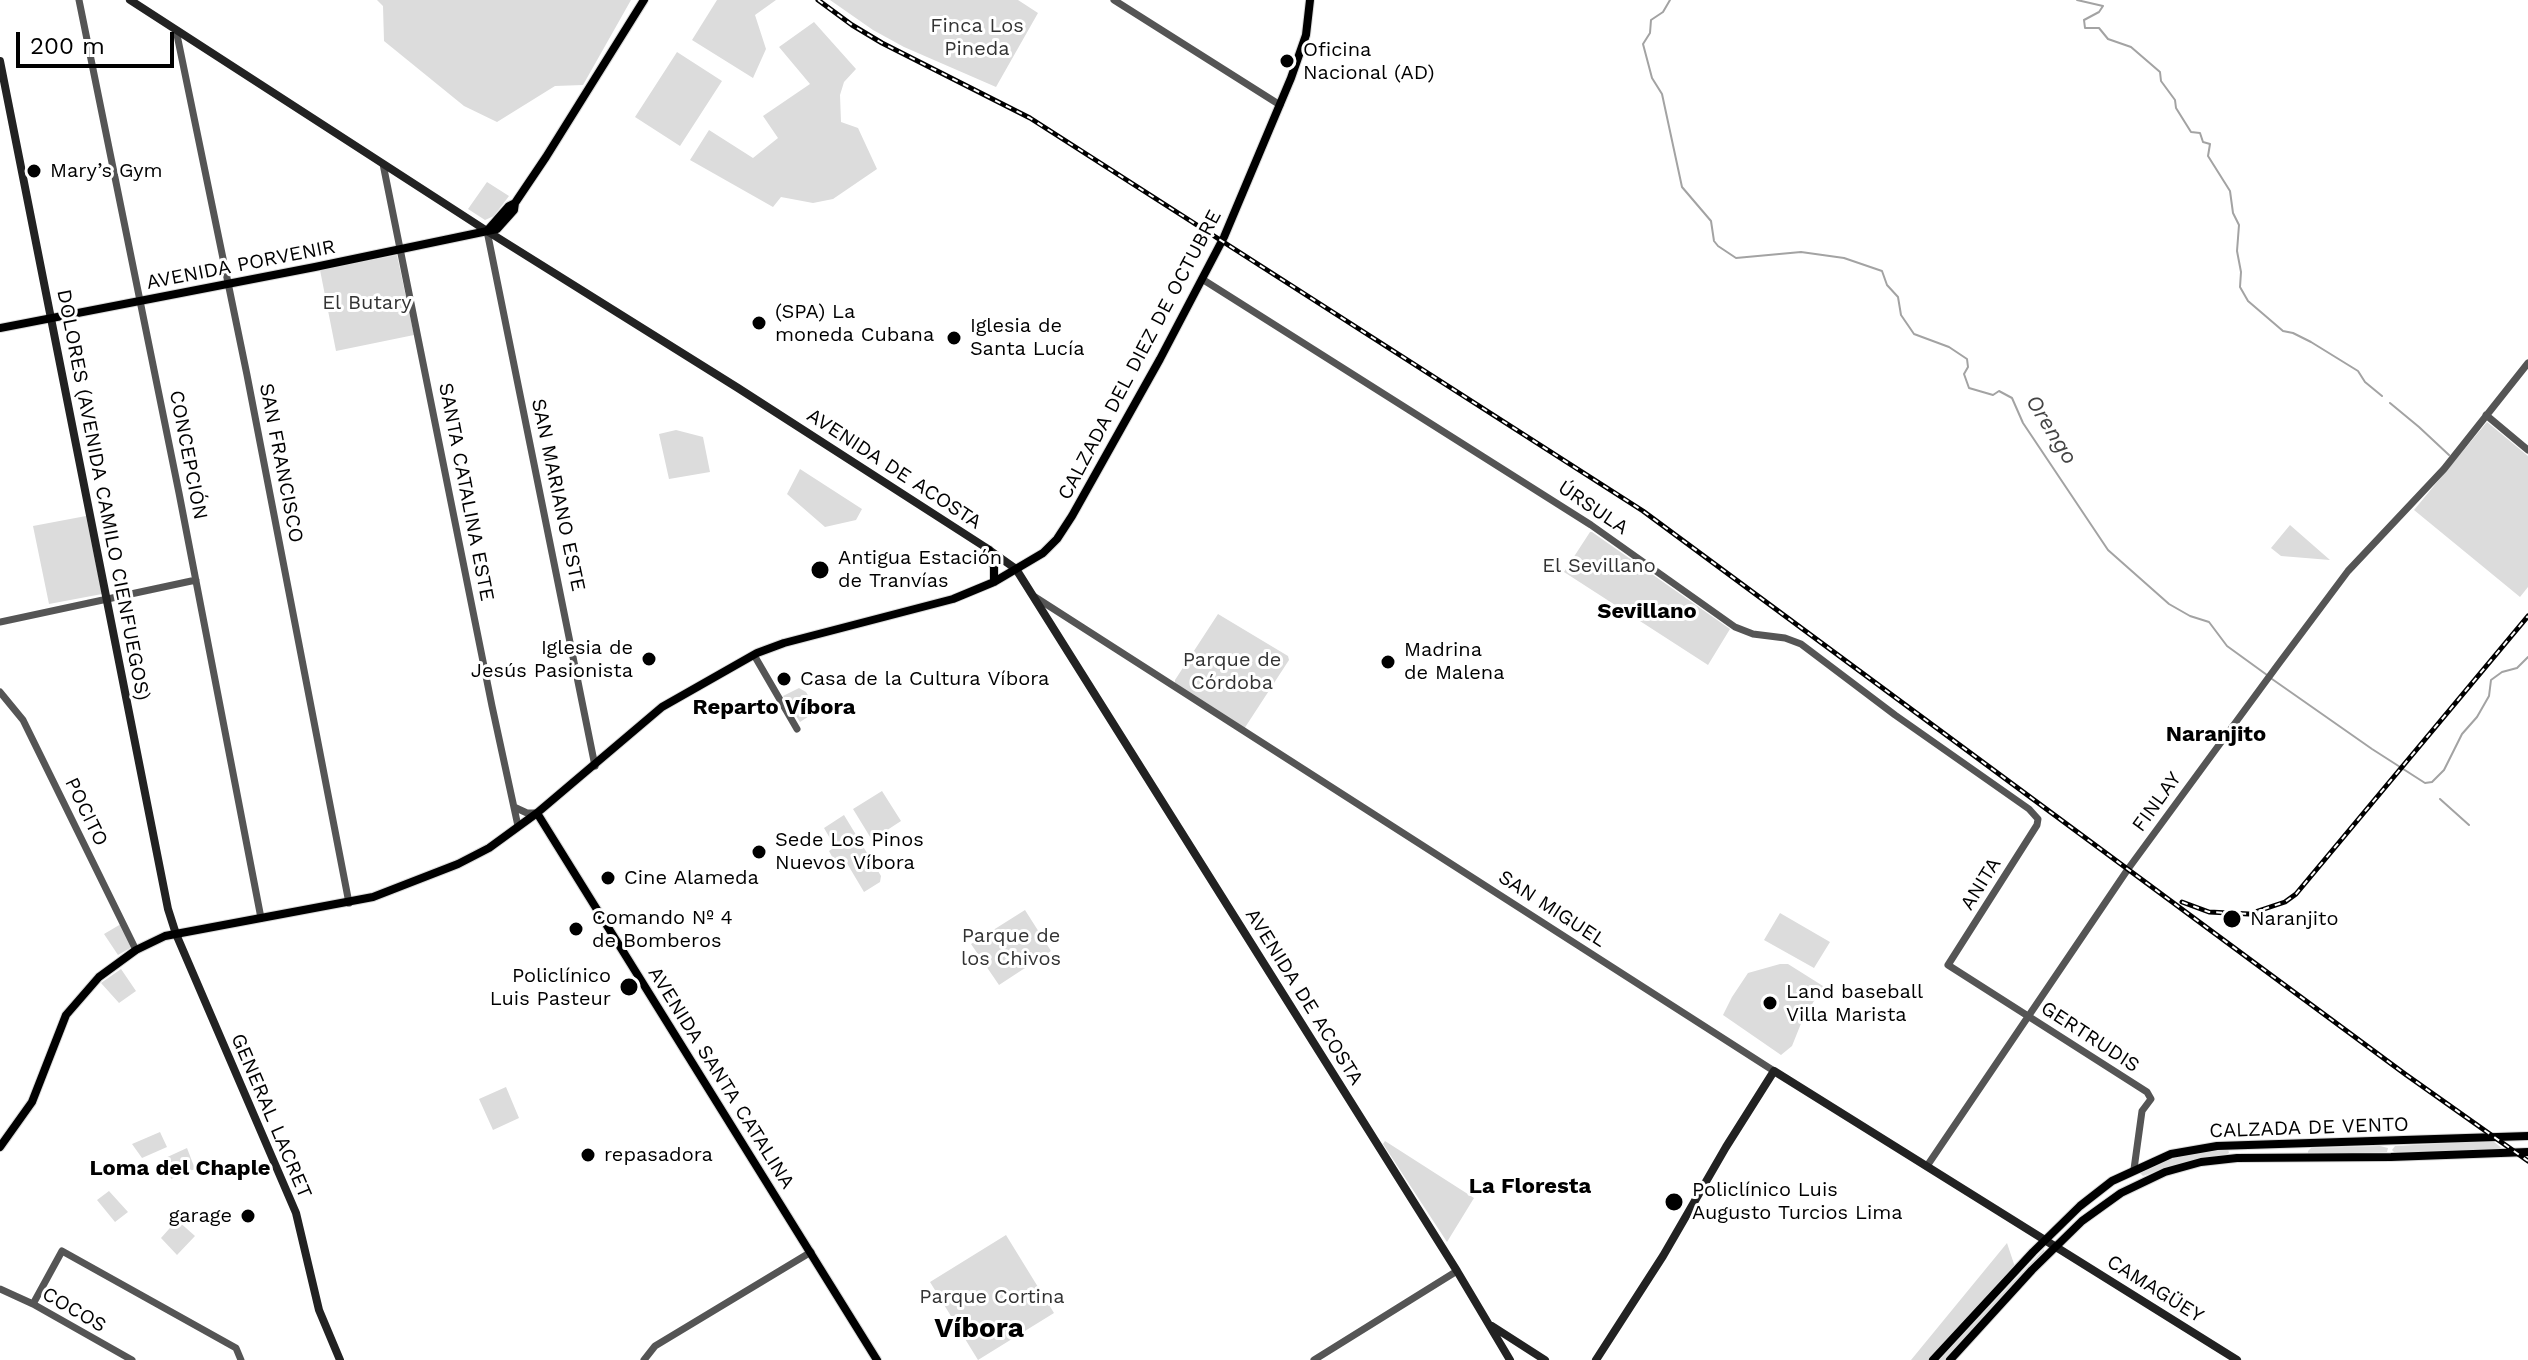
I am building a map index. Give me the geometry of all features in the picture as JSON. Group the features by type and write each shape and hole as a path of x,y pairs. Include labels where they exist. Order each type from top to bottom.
{"main road":[{"name":"AVENIDA DE ACOSTA","path":"130,0 1016,569 1510,1360"},
{"path":"487,231 497,229 508,219 515,203 644,0"},
{"name":"CALZADA DEL DIEZ DE OCTUBRE","path":"994,582 1043,553 1066,525 1202,279 1224,237 1280,105 1306,35 1310,0"},
{"name":"DOLORES (AVENIDA CAMILO CIENFUEGOS)","path":"0,61 158,862 176,934"},
{"name":"AVENIDA PORVENIR","path":"0,328 487,231"},
{"path":"0,1147 32,1102 66,1015 99,977 136,950 165,936 373,897 458,864 489,848 537,813 662,707 777,645 934,605 994,582 989,550"},
{"name":"AVENIDA SANTA CATALINA","path":"537,813 877,1360"},
{"path":"522,824 537,824 550,832"},
{"name":"GENERAL LACRET","path":"176,934 296,1213 319,1310 340,1360"},
{"path":"1596,1360 1663,1256 1774,1071"},
{"name":"SAN MIGUEL","path":"1774,1071 2056,1246"},
{"name":"CALZADA DE VENTO","path":"1933,1360 2045,1239 2096,1193 2134,1169 2171,1154 2204,1147 2528,1136"},
{"path":"2390,1140 2391,1157"},
{"path":"2300,1143 2300,1158"},
{"name":"CALZADA DE VENTO","path":"1950,1360 2056,1246 2104,1204 2140,1182 2177,1168 2221,1159 2528,1152"},
{"path":"2134,1169 2140,1182"},
{"path":"2096,1193 2104,1204"},
{"name":"CAMAGÜEY","path":"2056,1246 2237,1360"},
{"path":"1489,1324 1545,1360"}],"street":[{"name":"CONCEPCIÓN","path":"79,0 261,918"},
{"path":"1114,0 1280,105"},
{"name":"SAN FRANCISCO","path":"176,30 349,903"},
{"name":"SANTA CATALINA ESTE","path":"383,164 514,807 522,824"},
{"name":"SAN MARIANO ESTE","path":"487,231 595,766"},
{"name":"ÚRSULA","path":"1202,279 1591,525 1735,627 1801,644 1895,715 2029,809 2038,819"},
{"name":"FINLAY","path":"1927,1166 2128,869 2348,571 2444,469 2528,363"},
{"path":"2486,415 2528,450"},
{"path":"0,622 196,580"},
{"name":"SAN MIGUEL","path":"1033,596 1774,1071"},
{"path":"754,655 797,729"},
{"name":"POCITO","path":"0,692 23,720 136,950"},
{"path":"514,807 527,813 537,813"},
{"name":"ANITA","path":"1948,965 2038,819"},
{"name":"GERTRUDIS","path":"1948,965 2147,1092 2151,1099 2142,1111 2134,1169"},
{"path":"33,1304 62,1251 236,1348 241,1360"},
{"path":"644,1360 655,1346 811,1252"},
{"path":"1314,1360 1457,1271"},
{"name":"COCOS","path":"0,1289 33,1304 132,1360"}],"green space":[{"path":"377,0 631,0 583,85 555,86 497,122 464,106 384,41 383,6"},
{"path":"717,0 776,0 755,15 766,49 753,78 692,40"},
{"name":"Finca Los Pineda","path":"830,0 1018,0 1038,13 996,87 904,47"},
{"path":"814,22 856,69 844,82 840,95 841,122 858,128 877,169 833,199 813,203 781,197 773,207 690,160 709,130 753,158 778,138 763,116 810,84 779,47"},
{"path":"677,52 722,81 680,146 635,117"},
{"path":"487,182 509,196 494,216 485,220 468,209"},
{"name":"El Butary","path":"397,255 414,335 336,351 320,270"},
{"path":"2487,422 2528,456 2528,587 2520,597 2414,510"},
{"path":"676,430 703,437 710,472 669,479 659,434"},
{"path":"800,469 862,509 856,520 825,527 787,494"},
{"path":"86,516 102,594 49,604 33,526"},
{"path":"2290,525 2330,560 2281,556 2271,548"},
{"name":"El Sevillano","path":"1590,532 1730,629 1708,665 1564,572"},
{"name":"Parque de Córdoba","path":"1218,614 1288,656 1289,660 1244,729 1175,684"},
{"path":"799,688 806,692 817,711 800,722 783,696"},
{"path":"882,791 901,821 872,840 853,809"},
{"path":"844,815 881,876 880,882 864,892 845,860 836,864 829,851 835,847 824,828"},
{"name":"Parque de los Chivos","path":"1025,910 1051,951 999,985 971,944"},
{"path":"1780,913 1830,942 1814,968 1764,940"},
{"path":"121,924 132,947 118,955 104,934"},
{"name":"Land baseball Villa Marista","path":"1788,964 1823,986 1802,1021 1792,1046 1781,1055 1723,1015 1748,973"},
{"path":"121,969 136,991 119,1003 101,983"},
{"path":"506,1087 519,1118 493,1130 479,1099"},
{"path":"160,1132 167,1147 142,1158 132,1144"},
{"path":"1385,1141 1474,1198 1447,1242 1383,1144"},
{"path":"2493,1141 2503,1149 2395,1153 2392,1150 2395,1146"},
{"path":"187,1148 195,1169 171,1179 163,1159"},
{"path":"2311,1148 2388,1148 2387,1152 2308,1154"},
{"path":"2228,1149 2226,1155 2143,1176 2140,1173 2180,1154"},
{"path":"109,1191 128,1212 115,1222 97,1200"},
{"path":"177,1220 195,1236 177,1255 161,1238"},
{"name":"Parque Cortina","path":"1006,1235 1054,1313 978,1360 930,1282"},
{"path":"2007,1243 2015,1267 1929,1360 1911,1360"},
{"path":"2044,1249 2045,1253 1947,1360 1939,1360"}],"waterway":[{"name":"Orengo","path":"1670,0 1663,12 1651,20 1650,33 1643,44 1652,78 1662,94 1682,187 1711,221 1714,241 1718,246 1736,258 1801,252 1844,258 1882,271 1887,285 1898,297 1901,315 1914,334 1949,347 1967,359 1968,367 1964,374 1969,388 1993,395 1999,391 2012,398 2023,423 2108,550 2169,604 2209,622 2227,646 2267,675"},
{"path":"2077,0 2103,6 2099,12 2084,20 2085,28 2099,28 2108,39 2131,47 2160,72 2161,81 2175,100 2176,108 2191,132 2200,133 2203,142 2210,144 2208,156 2230,191 2233,213 2239,225 2237,251 2240,287 2248,301 2283,331 2311,342 2358,371 2365,382 2382,396"},
{"path":"2390,403 2449,455"},
{"name":"Orengo","path":"2272,679 2425,783 2432,782 2444,770 2462,734 2489,696 2491,680 2502,672 2517,668 2528,657"},
{"path":"2440,799 2469,825"}],"railway":[{"path":"818,0 882,43 1030,118 1643,511 2405,1074 2528,1161"},
{"path":"2182,902 2209,912 2249,914 2285,902 2296,894 2528,616"}],"place":[{"name":"Oficina Nacional (AD)","path":"1287,61"},
{"name":"Mary’s Gym","path":"34,171"},
{"name":"(SPA) La moneda Cubana","path":"759,323"},
{"name":"Iglesia de Santa Lucía","path":"954,338"},
{"name":"Antigua Estación de Tranvías","path":"820,570"},
{"name":"Iglesia de Jesús Pasionista","path":"649,659"},
{"name":"Madrina de Malena","path":"1388,662"},
{"name":"Casa de la Cultura Víbora","path":"784,679"},
{"name":"Sede Los Pinos Nuevos Víbora","path":"759,852"},
{"name":"Cine Alameda","path":"608,878"},
{"name":"Naranjito","path":"2232,919"},
{"name":"Comando Nº 4 de Bomberos","path":"576,929"},
{"name":"Policlínico Luis Pasteur","path":"629,987"},
{"name":"Land baseball Villa Marista","path":"1770,1003"},
{"name":"repasadora","path":"588,1155"},
{"name":"Policlínico Luis Augusto Turcios Lima","path":"1674,1202"},
{"name":"garage","path":"248,1216"}],"district":[{"name":"Sevillano","path":"1647,612"},
{"name":"Reparto Víbora","path":"774,708"},
{"name":"Naranjito","path":"2216,735"},
{"name":"Loma del Chaple","path":"180,1169"},
{"name":"La Floresta","path":"1530,1187"},
{"name":"Víbora","path":"979,1329"}]}
